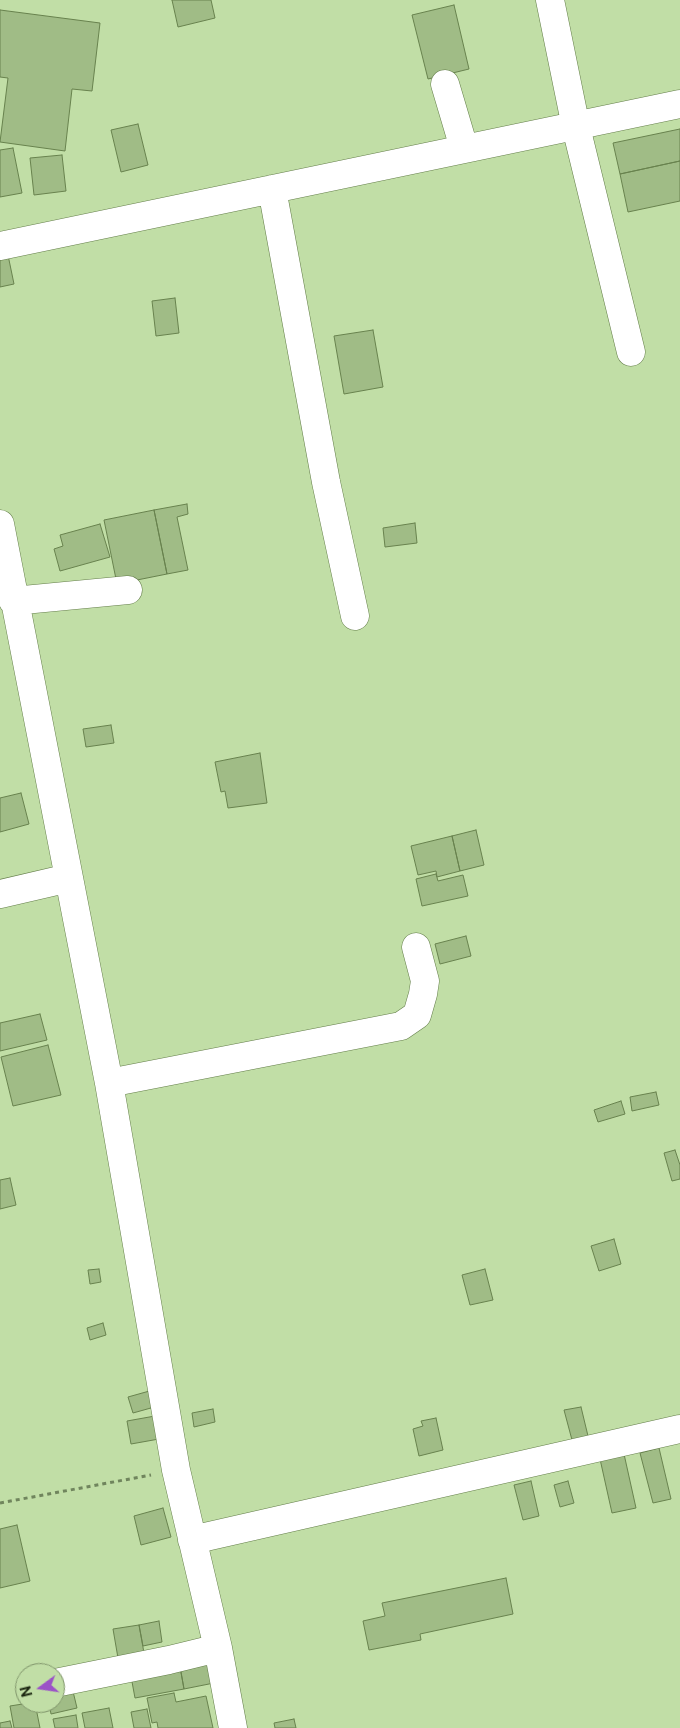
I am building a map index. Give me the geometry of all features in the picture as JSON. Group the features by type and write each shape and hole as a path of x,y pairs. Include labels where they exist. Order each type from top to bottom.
{"street":[{"path":"550,0 576,127 631,352"},
{"path":"445,84 464,148"},
{"path":"0,246 680,104"},
{"path":"272,190 326,482 354,616"},
{"path":"0,524 13,601 109,1083 176,1470 218,1648 234,1728"},
{"path":"13,601 128,590"},
{"path":"0,894 69,878"},
{"path":"109,1083 401,1026 417,1015 423,994 425,981 416,947"},
{"path":"192,1540 680,1429"},
{"path":"65,1681 218,1648"}],"path":[{"path":"0,1503 176,1470"}],"building":[{"path":"172,0 211,0 215,18 178,27"},
{"path":"454,5 469,69 428,79 412,15"},
{"path":"0,10 100,23 92,91 72,89 65,151 0,142 8,78 0,77"},
{"path":"138,124 148,165 121,172 111,130"},
{"path":"680,129 680,161 620,174 613,143"},
{"path":"13,148 22,193 0,197 0,150"},
{"path":"62,155 66,191 34,195 30,158"},
{"path":"680,161 680,201 628,212 620,174"},
{"path":"8,255 14,284 0,287 0,257"},
{"path":"175,298 179,333 156,336 152,301"},
{"path":"373,330 383,387 344,394 334,336"},
{"path":"187,504 188,514 177,517 188,570 167,574 154,510"},
{"path":"154,510 167,574 117,584 104,520"},
{"path":"415,523 417,543 385,547 383,528"},
{"path":"100,524 110,557 60,571 54,549 63,546 60,535"},
{"path":"111,725 114,743 86,747 83,729"},
{"path":"260,753 267,803 228,808 225,791 221,792 215,762"},
{"path":"21,793 29,824 0,832 0,798"},
{"path":"476,830 484,865 460,871 452,836"},
{"path":"452,836 460,871 437,877 436,871 418,875 411,846"},
{"path":"436,874 438,881 463,875 468,896 422,906 416,879"},
{"path":"466,936 471,956 440,964 435,944"},
{"path":"40,1014 47,1040 0,1051 0,1023"},
{"path":"48,1045 61,1095 13,1106 1,1057"},
{"path":"656,1092 659,1105 632,1111 630,1097"},
{"path":"621,1101 625,1114 598,1122 594,1110"},
{"path":"675,1150 680,1165 680,1179 672,1181 664,1153"},
{"path":"10,1178 16,1205 0,1209 0,1180"},
{"path":"614,1239 621,1264 599,1271 591,1246"},
{"path":"99,1269 101,1282 90,1284 88,1270"},
{"path":"485,1269 493,1300 470,1305 462,1275"},
{"path":"103,1323 106,1335 90,1340 87,1328"},
{"path":"153,1390 158,1406 133,1413 128,1397"},
{"path":"581,1407 588,1436 572,1440 564,1410"},
{"path":"213,1409 215,1422 194,1427 192,1413"},
{"path":"155,1416 159,1439 131,1444 127,1421"},
{"path":"436,1418 443,1450 419,1456 413,1429 423,1426 421,1421"},
{"path":"659,1448 671,1499 653,1503 640,1453"},
{"path":"624,1454 636,1508 612,1513 600,1459"},
{"path":"531,1481 539,1516 523,1520 514,1485"},
{"path":"568,1481 574,1503 560,1507 554,1485"},
{"path":"163,1508 171,1537 141,1545 134,1516"},
{"path":"17,1525 30,1581 0,1588 0,1529"},
{"path":"506,1578 513,1614 420,1634 421,1640 369,1650 363,1621 385,1616 382,1603"},
{"path":"159,1621 162,1642 143,1646 139,1625"},
{"path":"139,1625 144,1653 118,1658 113,1629"},
{"path":"208,1656 214,1683 184,1689 179,1661"},
{"path":"179,1661 184,1689 135,1698 130,1671"},
{"path":"71,1683 77,1708 65,1711 65,1684"},
{"path":"174,1693 176,1702 206,1696 213,1728 158,1728 157,1722 152,1723 147,1698"},
{"path":"15,1705 15,1713 37,1713 40,1728 14,1728 10,1706"},
{"path":"109,1708 113,1728 85,1728 82,1713"},
{"path":"147,1709 151,1728 134,1728 131,1712"},
{"path":"76,1715 78,1728 55,1728 53,1719"},
{"path":"294,1719 296,1728 275,1728 274,1723"},
{"path":"10,1721 12,1728 0,1728 0,1723"}]}
